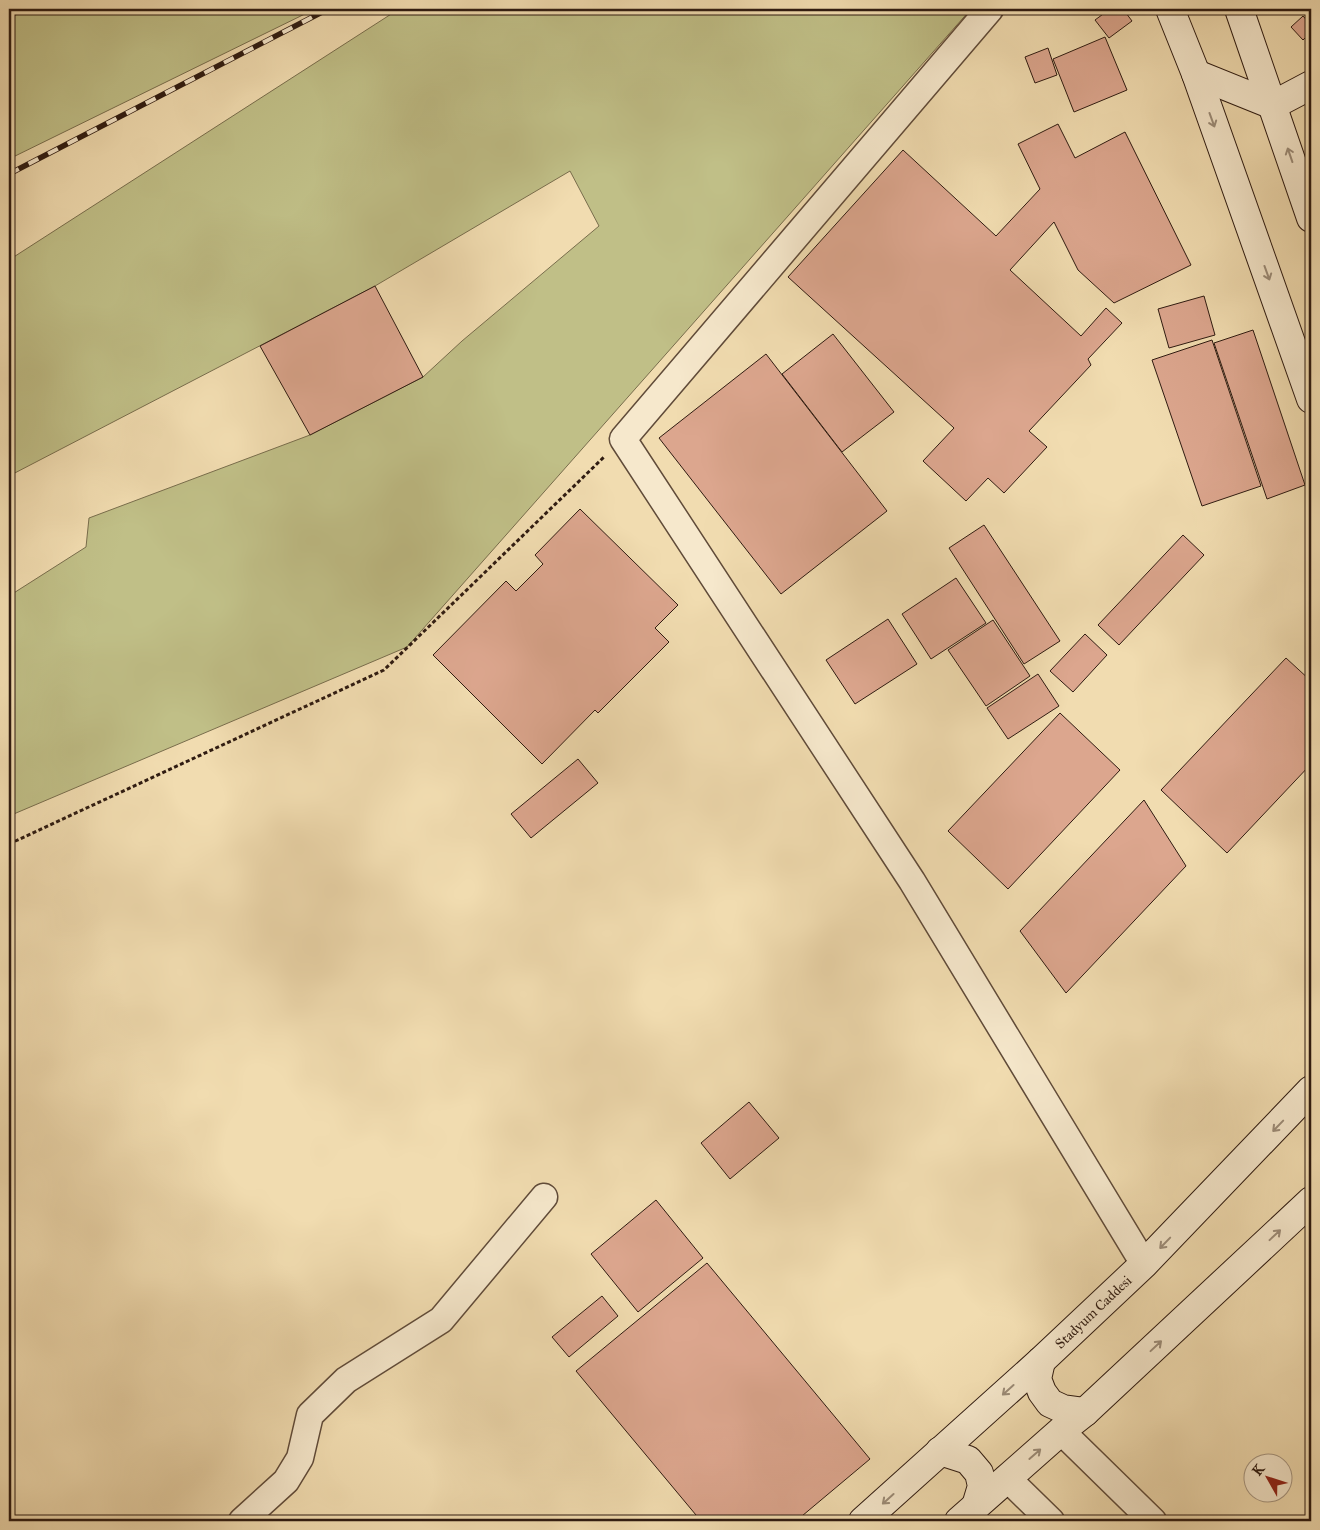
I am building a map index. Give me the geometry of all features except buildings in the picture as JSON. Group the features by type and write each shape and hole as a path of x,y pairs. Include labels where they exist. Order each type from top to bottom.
{"main road":[{"path":"1170,9 1196,74 1311,399"},
{"path":"1239,9 1311,218"},
{"path":"1196,74 1273,105 1311,86"},
{"name":"Stadyum Caddesi","path":"864,1521 1144,1264 1311,1090"},
{"path":"968,1514 1062,1430 1085,1412 1311,1201"},
{"path":"1040,1361 1037,1379 1042,1392 1050,1402 1063,1409 1085,1412"},
{"path":"940,1451 968,1460 979,1473 982,1486 968,1514"}],"street":[{"path":"990,9 623,439 912,881 1144,1264"},
{"path":"242,1521 286,1481 300,1458 310,1415 346,1380 441,1320 544,1197"},
{"path":"1062,1430 1152,1521"},
{"path":"1007,1478 1051,1521"}],"path":[{"path":"9,16 30,9"},
{"path":"9,844 384,670 623,439"}],"shaded area":[{"path":"34,9 315,9 9,159 9,17"},
{"path":"399,9 971,9 407,647 9,816 9,596 86,547 89,518 310,435 423,377 462,341 599,226 570,171 375,286 9,476 9,260"}],"railway":[{"path":"9,174 328,9"}]}
